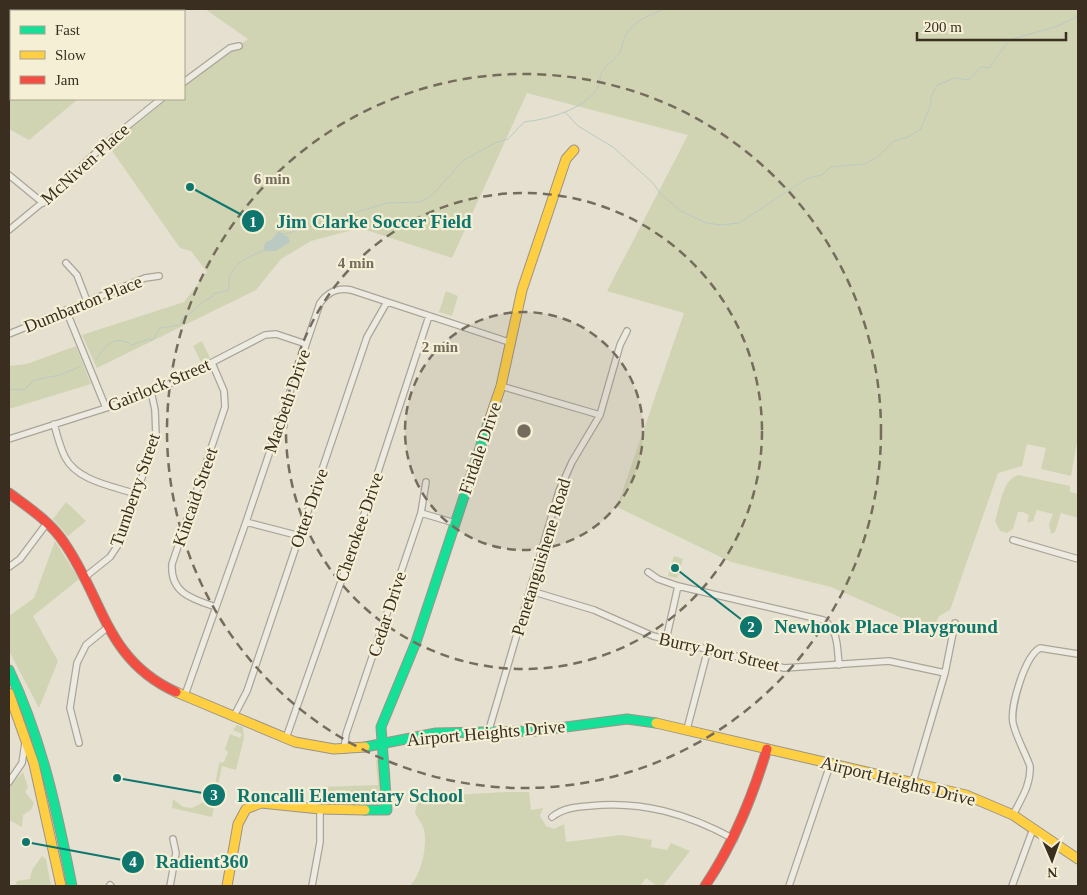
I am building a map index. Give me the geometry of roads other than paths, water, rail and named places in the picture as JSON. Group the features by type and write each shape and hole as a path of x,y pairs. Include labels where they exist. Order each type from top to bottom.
{"street":[{"path":"185,81 230,48 238,46"},
{"name":"McNiven Place","path":"9,230 43,203 105,144 160,100"},
{"name":"Firdale Drive","path":"320,810 386,810 380,734 382,722 416,642 501,386 512,343 522,290 566,159 574,150"},
{"path":"9,175 43,203"},
{"path":"66,263 77,275 87,302"},
{"name":"Dumbarton Place","path":"9,334 145,278 158,276"},
{"name":"Macbeth Drive","path":"185,695 320,303 330,292 344,288 512,343"},
{"name":"Otter Drive","path":"234,716 246,692 367,337 387,302"},
{"path":"66,310 106,408"},
{"name":"Cherokee Drive","path":"286,738 357,536 430,316"},
{"name":"Penetanguishene Road","path":"488,733 563,481 600,415 620,344 627,331"},
{"name":"Gairlock Street","path":"9,439 106,408 151,391 212,363 265,335 276,334 306,344"},
{"name":"Kincaid Street","path":"212,363 224,391 225,407 172,564 171,572 176,588 182,593 216,608"},
{"path":"501,386 600,415"},
{"name":"Turnberry Street","path":"85,576 117,550 157,432 151,391"},
{"path":"54,424 63,452 70,465 87,477 136,494"},
{"name":"Cedar Drive","path":"344,750 346,734 421,513 426,482"},
{"name":"Airport Heights Drive","path":"9,493 47,523 65,542 85,576 108,627 127,657 142,672 158,683 286,738 310,746 344,750 382,745 423,735 536,731 603,719 627,718 687,729 966,795 1013,815 1078,859"},
{"path":"421,513 455,523"},
{"path":"246,522 300,536"},
{"path":"9,567 20,559 47,523"},
{"path":"1013,540 1078,559"},
{"path":"648,572 658,579 678,586 823,620 835,633 839,665"},
{"path":"666,640 678,586"},
{"name":"Burry Port Street","path":"531,591 594,610 643,633 666,640 790,668 889,660 945,673"},
{"path":"913,782 945,673 954,623"},
{"path":"79,743 70,708 77,663 86,645 108,627"},
{"path":"1013,815 1027,788 1030,774 1030,766 1012,719 1013,707 1028,663 1033,653 1040,648 1078,654"},
{"path":"687,729 708,649"},
{"path":"9,670 27,705 45,757 72,886"},
{"path":"9,693 22,724 39,778 61,886"},
{"path":"9,782 19,770 25,755 22,724"},
{"path":"705,886 734,839 749,807 767,749"},
{"path":"789,886 831,762"},
{"path":"227,886 237,827 246,809 261,803 320,810 320,842 312,886"},
{"path":"552,817 560,811 582,807 634,805 685,816 734,839"},
{"path":"1012,886 1033,829"},
{"path":"170,886 176,853 173,840"}],"waterway":[{"path":"285,234 387,203 420,202 430,197 464,160 495,143 508,139 524,122 561,114 587,100 597,88 604,69 620,52 628,31 642,19 665,9"},
{"path":"565,112 578,126 613,147 653,183 660,193 679,210 706,223 721,225 739,223 808,178 822,175 831,167 865,164 877,157 894,141 908,137 920,130 937,85 955,78 969,80 981,67 989,68 1009,40 1058,26 1078,16"},
{"path":"96,360 111,343 120,341 132,345 149,339 153,340 160,328 180,325 182,318 212,297 213,294 229,290 230,275 238,264 263,251"},
{"path":"9,389 24,390 34,380 60,375 79,367"}],"place":[{"name":"Jim Clarke Soccer Field","path":"190,187"},
{"name":"Newhook Place Playground","path":"675,568"},
{"name":"Roncalli Elementary School","path":"117,778"},
{"name":"Radient360","path":"26,842"}]}
